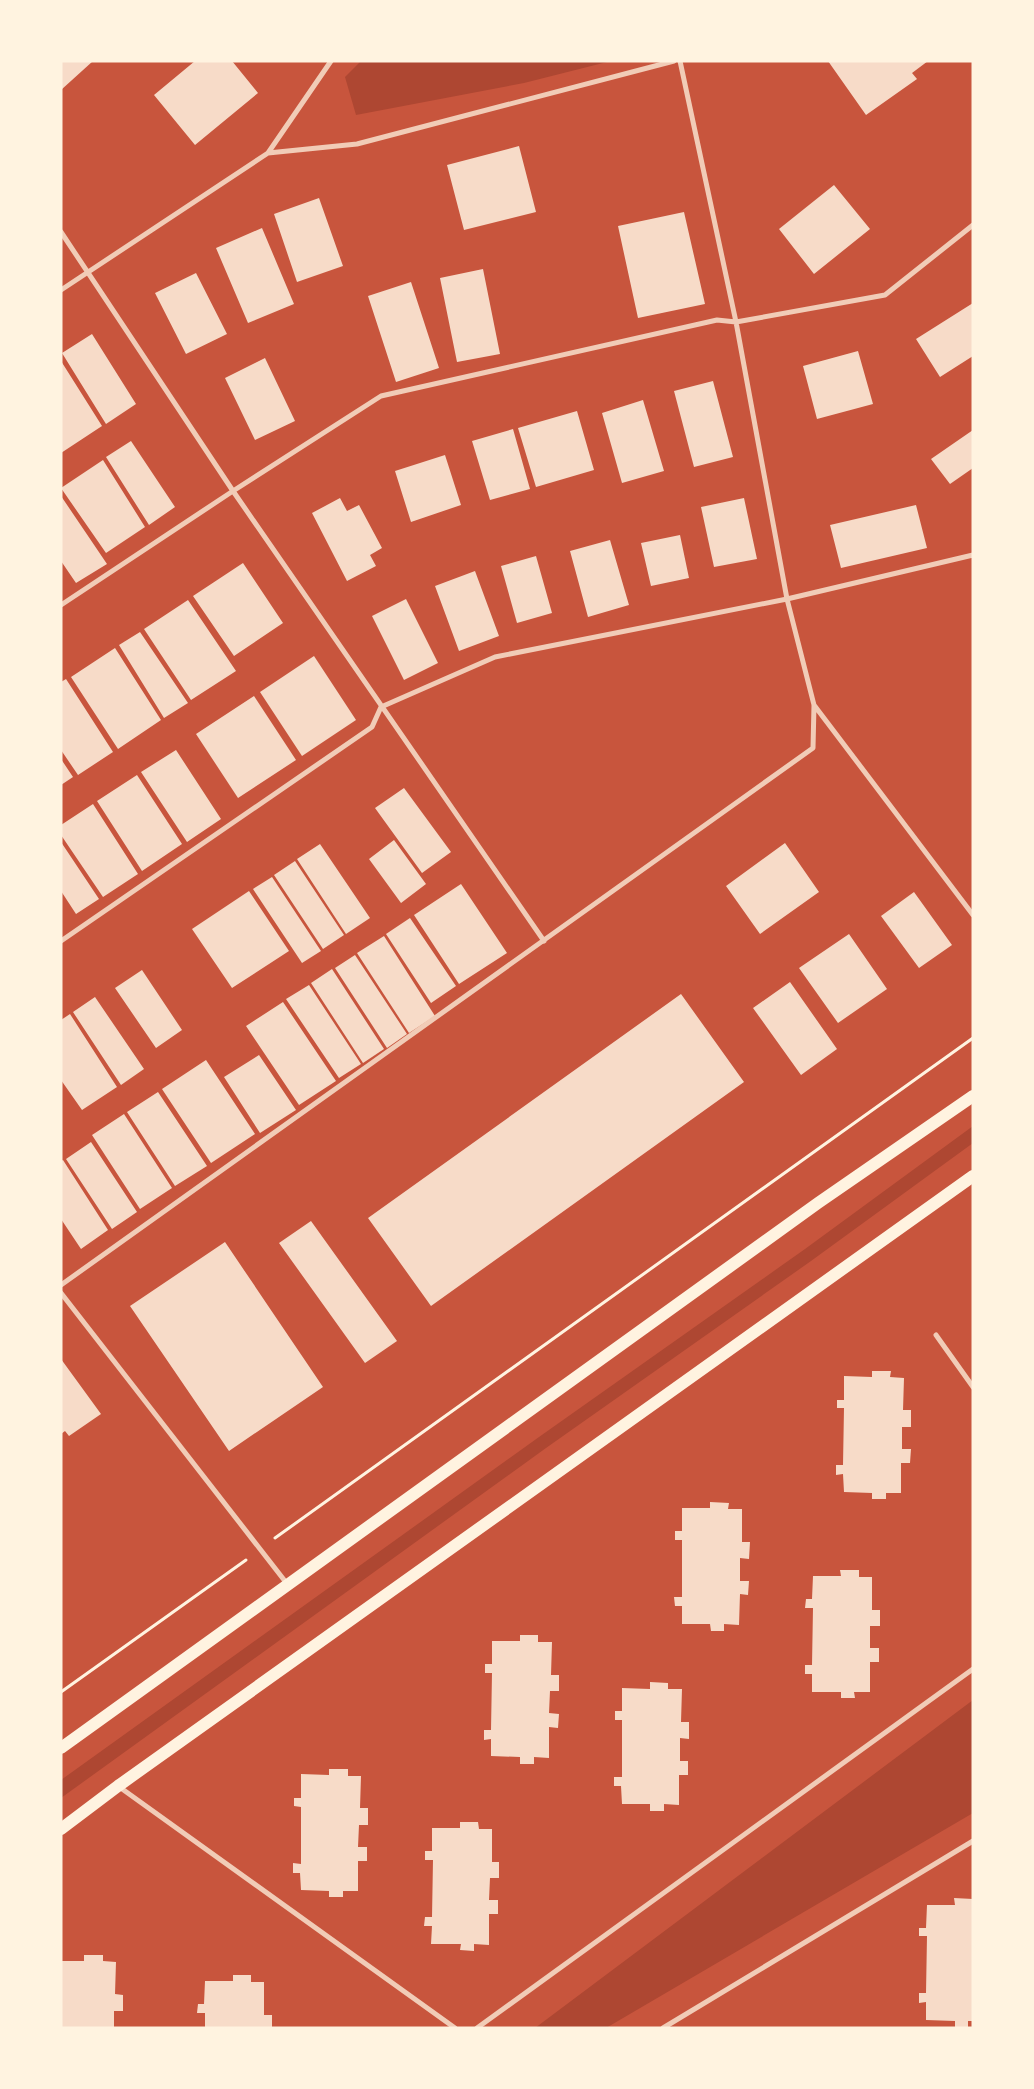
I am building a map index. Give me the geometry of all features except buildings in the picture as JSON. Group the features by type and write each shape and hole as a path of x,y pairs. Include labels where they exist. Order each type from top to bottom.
{"main road":[{"path":"61,1748 818,1203 973,1096"},
{"path":"61,1829 118,1786 973,1176"}],"street":[{"path":"61,290 268,153 331,61"},
{"path":"268,153 357,144 674,61"},
{"path":"61,1285 813,748 814,704 787,599 736,322 680,61"},
{"path":"61,605 381,396 717,320 736,322 885,295 973,225"},
{"path":"61,232 89,271 233,491 544,941"},
{"path":"61,941 372,727 381,707 495,657 787,599 973,555"},
{"path":"814,704 973,915"},
{"path":"61,1293 288,1585"},
{"path":"936,1335 973,1387"},
{"path":"477,2028 973,1669"},
{"path":"118,1786 455,2028"},
{"path":"663,2028 973,1841"}],"path":[{"path":"283,1532 973,1038"},
{"path":"61,1692 244,1561"}],"shaded area":[{"path":"361,61 611,61 524,83 356,115 345,77"},
{"path":"973,1126 973,1143 61,1798 61,1780 539,1437 805,1249"},
{"path":"973,1700 973,1813 606,2028 535,2028"}]}
